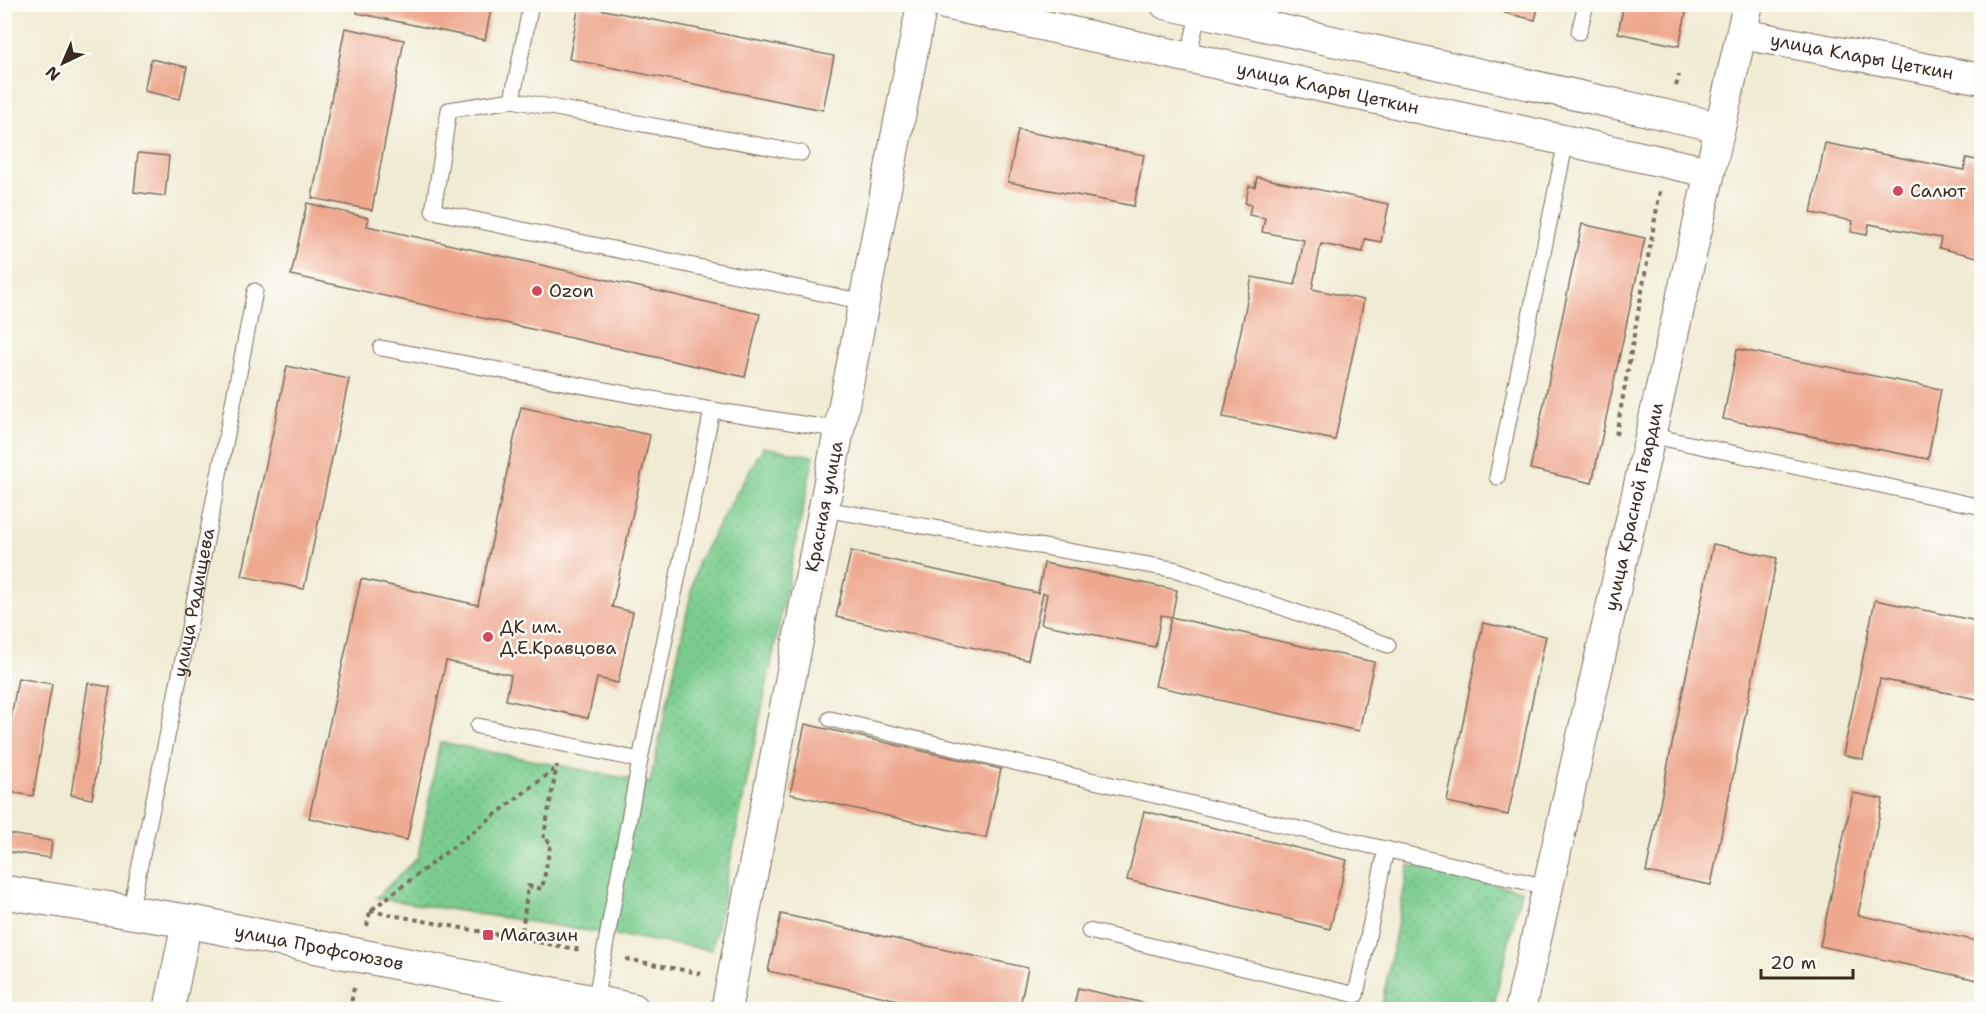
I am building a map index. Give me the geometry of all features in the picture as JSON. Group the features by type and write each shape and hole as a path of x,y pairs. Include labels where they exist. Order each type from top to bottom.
{"street":[{"name":"Красная улица","path":"726,1010 841,430 922,4"},
{"name":"улица Клары Цеткин","path":"945,4 1709,172"},
{"path":"1165,4 1200,8 1720,127"},
{"name":"улица Красной Гвардии","path":"1520,1010 1748,4"},
{"name":"улица Клары Цеткин","path":"1742,34 1982,79"},
{"name":"улица Профсоюзов","path":"4,892 187,921 633,1010"},
{"path":"169,1010 187,921"}],"lane":[{"path":"512,100 531,4"},
{"path":"1580,32 1586,4"},
{"path":"1188,58 1200,8"},
{"path":"801,153 512,100 449,110 433,211 864,302"},
{"path":"1497,477 1566,141"},
{"name":"улица Радищева","path":"130,912 176,699 255,291"},
{"path":"381,348 712,410 841,430"},
{"path":"595,1002 640,760 712,410"},
{"path":"1649,435 1982,507"},
{"path":"825,509 1177,570 1388,645"},
{"path":"830,719 1548,887"},
{"path":"478,726 640,760"},
{"path":"1089,931 1356,995 1386,849"}],"path":[{"path":"521,939 528,886 542,889 547,866 551,842 543,840 561,744"},
{"path":"350,1010 370,911 556,768"},
{"path":"370,911 732,979"}],"green space":[{"path":"763,447 814,456 712,950 376,898 418,857 440,742 650,783 698,561"},
{"path":"1409,865 1521,890 1493,1009 1381,1009"}],"building":[{"path":"358,4 492,4 485,40 357,13"},
{"path":"1507,4 1539,4 1535,20 1505,13"},
{"path":"1624,4 1688,4 1679,46 1618,33"},
{"path":"579,5 834,56 823,110 569,59"},
{"path":"345,28 404,40 372,210 312,198"},
{"path":"151,59 187,67 180,99 144,91"},
{"path":"1018,130 1144,155 1134,206 1008,182"},
{"name":"Салют","path":"1825,143 1964,170 1966,158 1982,161 1982,258 1939,248 1941,238 1869,224 1867,235 1851,232 1853,221 1811,213"},
{"path":"138,153 169,156 165,196 134,192"},
{"path":"1257,177 1389,204 1381,242 1365,239 1363,252 1321,244 1312,289 1364,300 1335,440 1223,417 1252,277 1295,285 1304,240 1262,232 1265,218 1249,215 1251,205 1245,203 1249,186 1255,187"},
{"path":"307,203 369,218 367,226 760,314 745,377 291,275"},
{"path":"1582,224 1645,238 1592,483 1530,469"},
{"path":"1737,349 1941,389 1928,459 1723,419"},
{"path":"287,366 349,379 304,589 242,576"},
{"name":"ДК им. Д.Е.Кравцова","path":"521,407 650,435 612,607 633,612 618,683 597,678 588,718 506,700 511,675 446,661 407,840 309,818 361,579 478,605"},
{"path":"1713,544 1777,558 1711,885 1646,872"},
{"path":"851,551 1038,593 1044,563 1177,590 1172,617 1161,615 1155,647 1041,624 1047,594 1043,593 1028,660 836,617"},
{"path":"1875,600 1982,622 1982,700 1880,679 1863,759 1843,755"},
{"path":"1171,617 1374,662 1359,731 1155,686"},
{"path":"1483,623 1546,636 1508,815 1447,802"},
{"path":"18,678 52,684 33,796 4,791 4,757"},
{"path":"88,683 110,687 92,799 71,795"},
{"path":"805,724 1001,769 986,838 790,794"},
{"path":"1853,793 1883,799 1858,915 1982,942 1982,981 1820,946"},
{"path":"1144,811 1347,860 1330,929 1127,880"},
{"path":"4,833 52,841 50,858 4,851"},
{"path":"781,914 1028,968 1019,1010 943,1010 768,971"},
{"path":"1078,988 1170,1009 1073,1010"}],"place":[{"name":"Салют","path":"1898,191"},
{"name":"Ozon","path":"537,291"},
{"name":"ДК им. Д.Е.Кравцова","path":"488,637"},
{"name":"Магазин","path":"488,935"}]}
